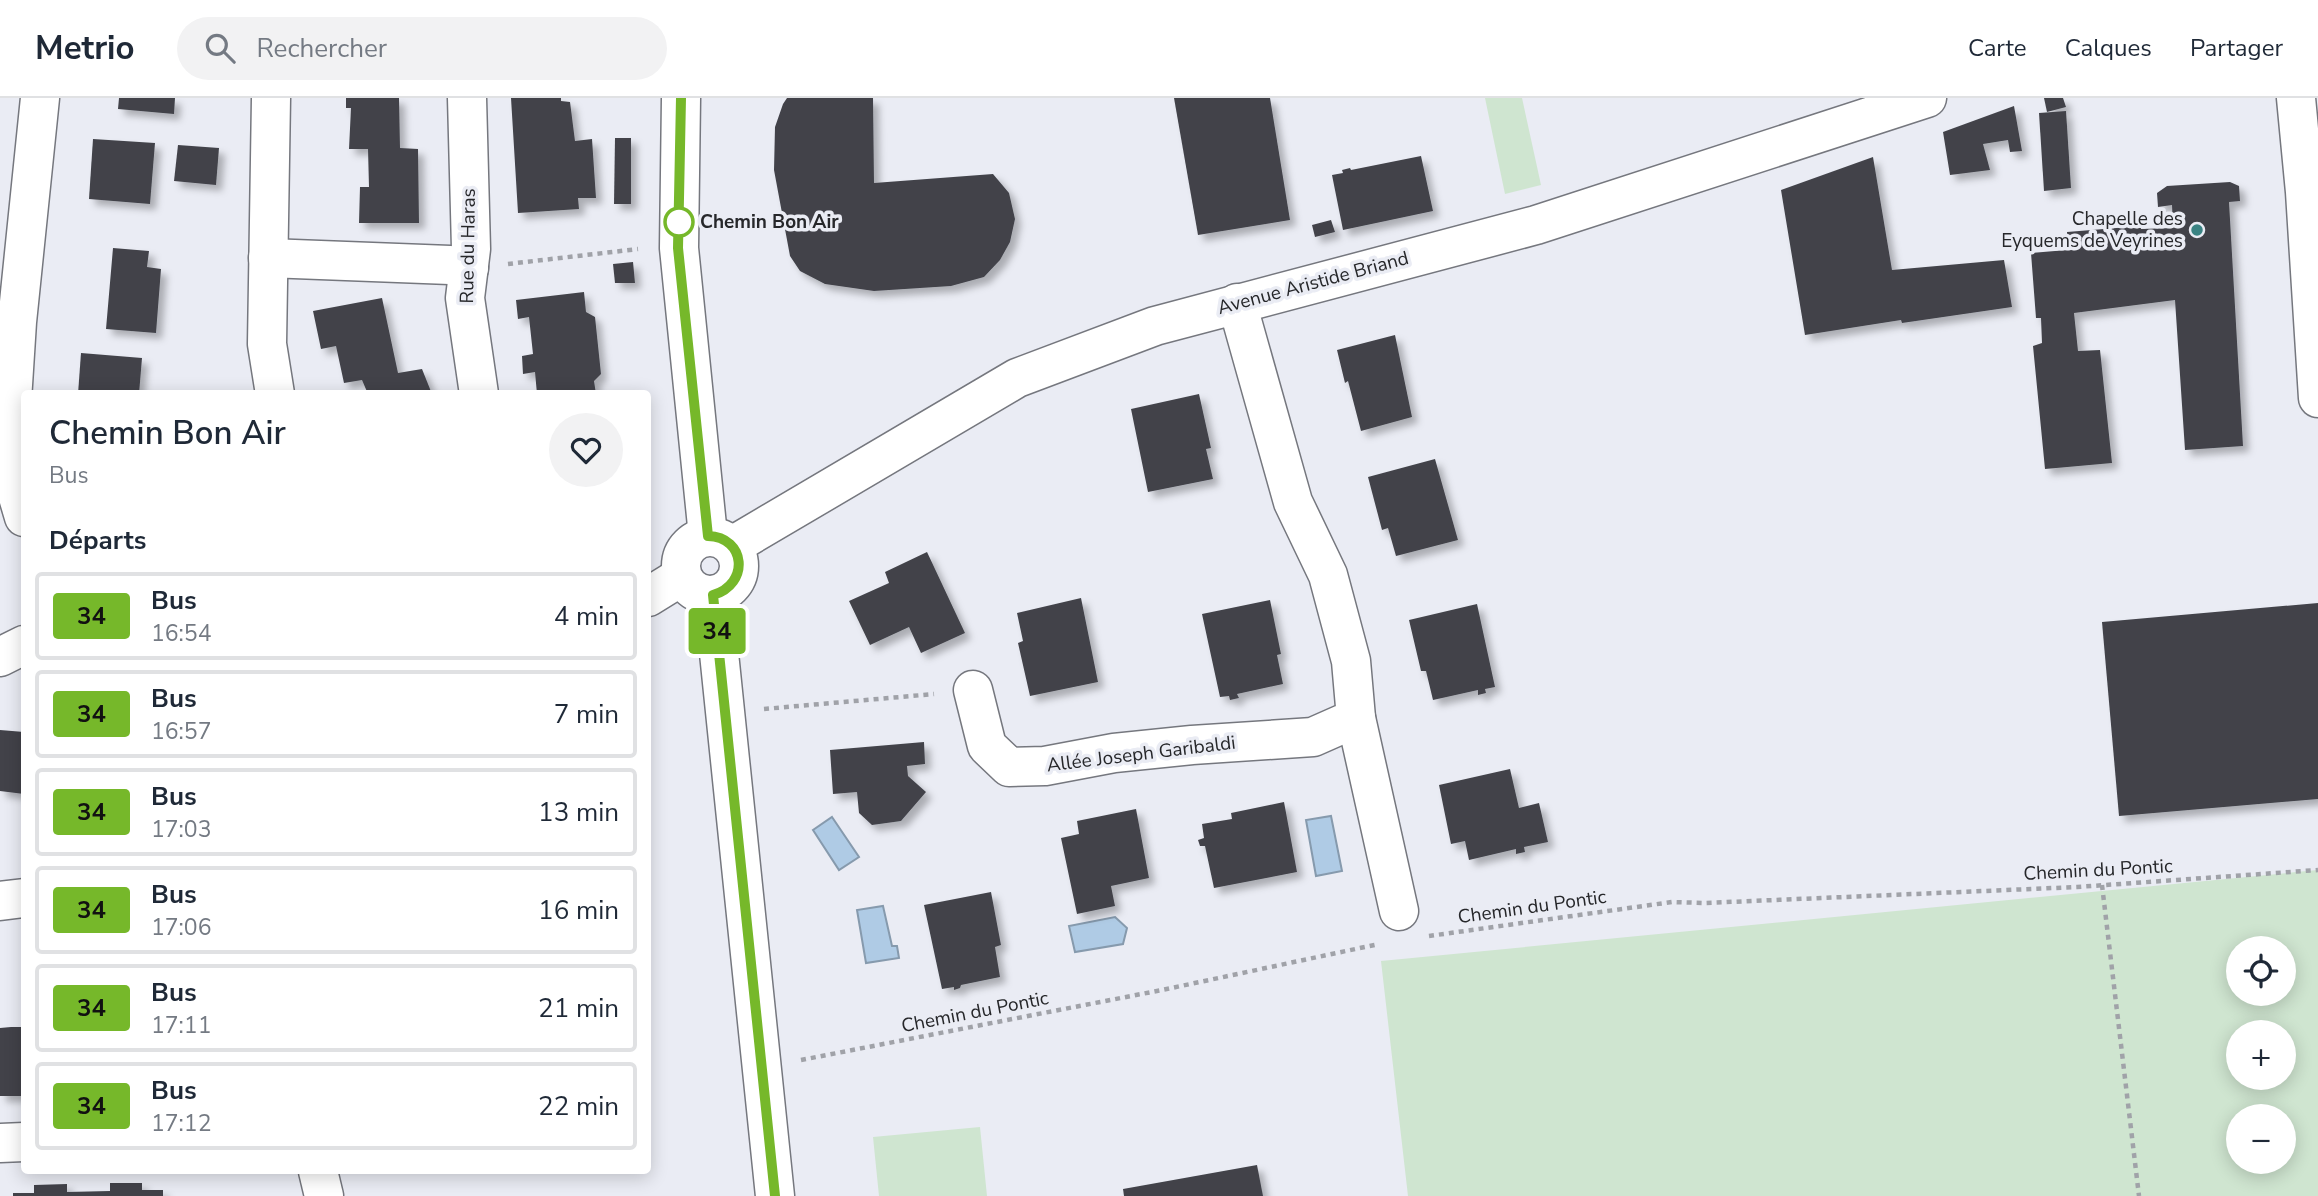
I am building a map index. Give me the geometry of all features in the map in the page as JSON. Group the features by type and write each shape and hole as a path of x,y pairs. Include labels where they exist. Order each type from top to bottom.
{"street":[{"path":"21,507 8,463 8,328 40,98"},
{"path":"271,98 267,344 274,390"},
{"name":"Rue du Haras","path":"467,98 471,249 466,298 478,390"},
{"path":"681,98 678,248 720,541"},
{"name":"Avenue Aristide Briand","path":"720,541 1017,378 1155,326 1536,225 1927,98"},
{"path":"2296,98 2305,192 2318,398"},
{"path":"268,258 469,268"},
{"path":"1237,303 1293,502 1328,575 1351,662 1356,718 1402,930"},
{"path":"651,596 698,585 728,589 738,574 738,556 720,541 697,539 684,551 681,560 698,585 725,712 775,1196"},
{"path":"0,657 21,646"},
{"name":"Allée Joseph Garibaldi","path":"973,690 987,746 1009,767 1045,766 1114,753 1192,745 1313,737 1356,718"},
{"path":"0,901 21,898"},
{"path":"0,1143 21,1142"},
{"path":"319,1174 324,1196"}],"path":[{"path":"469,268 631,249 678,248"},
{"path":"725,712 973,690"},
{"name":"Chemin du Pontic","path":"762,1067 1162,990 1402,930 1672,902 1705,903 2102,885 2318,870"},
{"path":"2102,885 2139,1196"}],"green space":[{"path":"1485,98 1522,98 1541,185 1505,194"},
{"path":"2318,870 2318,1196 1408,1196 1381,961"},
{"path":"980,1127 987,1196 879,1196 873,1137"}],"water":[{"path":"1331,816 1342,871 1316,876 1306,820"},
{"path":"832,817 859,857 839,870 813,830"},
{"path":"883,906 892,946 897,946 899,958 866,963 857,910"},
{"path":"1115,917 1127,928 1123,944 1075,952 1069,926"}],"building":[{"path":"119,98 175,98 174,114 118,109"},
{"path":"346,98 399,98 400,148 418,149 419,223 359,223 360,187 369,187 368,149 349,149 351,108 346,108"},
{"path":"511,98 561,98 561,101 570,102 575,141 592,139 596,198 578,198 579,209 518,213"},
{"path":"787,98 873,98 874,183 993,174 1009,193 1015,219 1010,242 1000,260 984,277 951,286 874,291 825,284 800,271 790,256 774,170 775,127"},
{"path":"1174,98 1270,98 1290,220 1198,235"},
{"path":"2044,98 2063,98 2066,107 2047,112"},
{"path":"2014,106 2022,151 2010,152 2008,140 1983,144 1990,170 1950,175 1943,132"},
{"path":"2066,111 2071,188 2044,191 2039,113"},
{"path":"615,138 631,138 631,204 614,204"},
{"path":"93,139 155,143 150,204 89,199"},
{"path":"178,145 219,148 216,185 174,181"},
{"path":"1421,156 1433,211 1343,230 1332,175 1343,173 1342,170 1350,168 1351,170"},
{"path":"1873,157 1892,270 2004,260 2012,307 1805,335 1781,190"},
{"path":"2230,182 2239,186 2240,201 2229,202 2243,446 2185,450 2175,300 2074,313 2078,351 2100,350 2112,463 2045,469 2033,346 2042,343 2041,318 2036,318 2031,253 2067,250 2067,232 2141,226 2141,229 2173,228 2172,205 2158,207 2157,193 2167,186"},
{"path":"1331,220 1335,232 1315,237 1312,225"},
{"path":"113,248 149,251 147,267 161,269 156,333 106,329"},
{"path":"633,262 635,283 615,283 613,264"},
{"path":"584,292 586,312 595,317 601,374 594,381 595,390 537,390 535,372 523,374 522,356 533,354 529,317 518,319 516,300"},
{"path":"382,298 398,373 422,369 430,390 366,390 362,380 344,383 336,346 321,349 313,311"},
{"path":"1395,335 1412,417 1361,431 1337,350"},
{"path":"81,353 142,358 139,390 78,390"},
{"path":"1199,394 1211,448 1206,449 1213,479 1148,492 1131,409"},
{"path":"1435,459 1458,540 1396,556 1388,528 1382,530 1368,477"},
{"path":"927,552 965,633 921,653 909,627 870,645 849,601 889,583 885,572"},
{"path":"1081,598 1098,682 1030,696 1018,643 1023,641 1017,613"},
{"path":"1270,600 1281,654 1277,655 1283,684 1237,694 1239,698 1230,700 1229,696 1220,697 1202,614"},
{"path":"2318,603 2318,799 2119,816 2102,622"},
{"path":"1477,604 1495,687 1485,689 1486,693 1478,695 1478,690 1433,700 1426,671 1421,671 1409,620"},
{"path":"0,730 21,732 21,794 0,791"},
{"path":"924,742 925,764 907,766 908,776 926,792 901,821 872,825 859,813 857,792 833,794 830,750"},
{"path":"1510,769 1519,808 1539,803 1548,842 1524,847 1525,852 1516,854 1516,849 1469,860 1465,841 1451,844 1439,785"},
{"path":"1284,802 1297,872 1214,888 1205,846 1200,846 1198,840 1204,838 1202,824 1232,819 1231,813"},
{"path":"1136,809 1149,878 1111,886 1115,906 1077,914 1061,838 1079,834 1077,821"},
{"path":"991,892 1001,945 995,947 1000,977 961,985 954,990 954,987 942,989 924,905"},
{"path":"21,1027 21,1096 0,1096 0,1028"},
{"path":"1257,1165 1263,1196 1124,1196 1123,1189"},
{"path":"110,1183 142,1183 142,1190 163,1190 163,1196 13,1196 13,1193 34,1193 34,1185 67,1184 67,1192 110,1191"}],"bus line":[{"name":"34","path":"681,98 678,248 708,536 722,539 732,546 738,556 739,565 738,574 728,589 713,595 775,1196"}],"place":[{"name":"Chemin Bon Air","path":"679,222"},
{"name":"Chapelle des Eyquems de Veyrines","path":"2197,230"}]}
